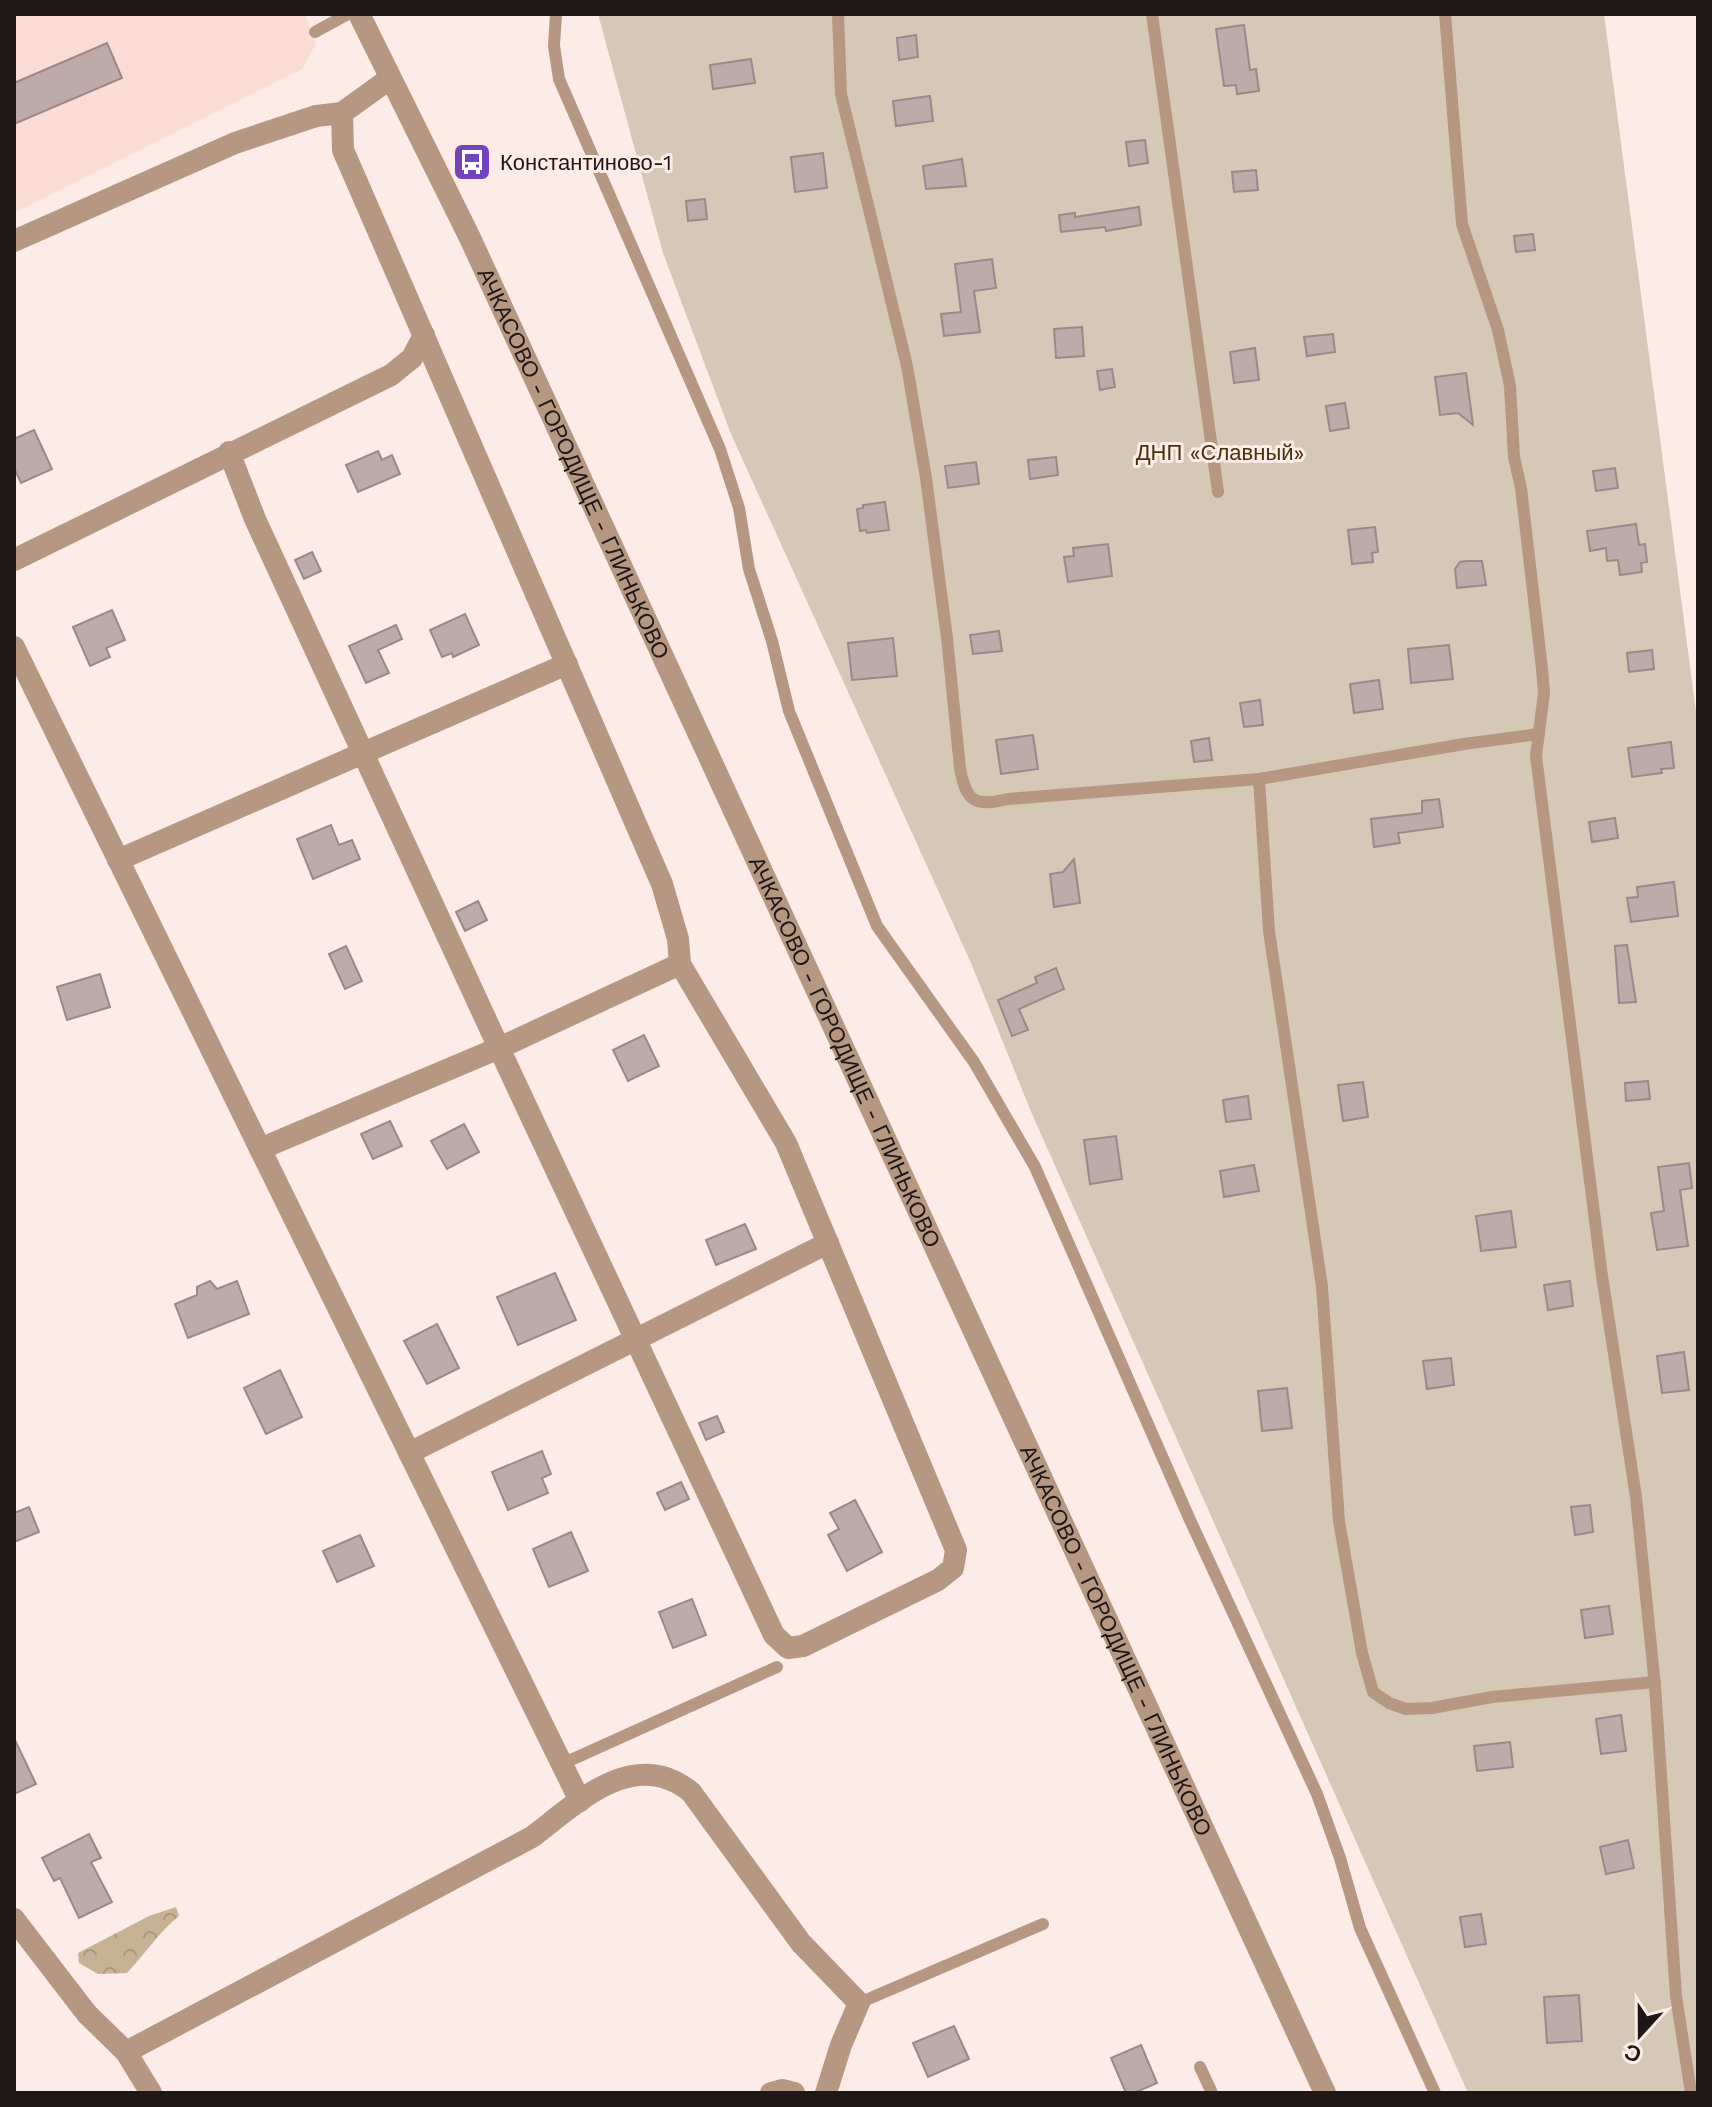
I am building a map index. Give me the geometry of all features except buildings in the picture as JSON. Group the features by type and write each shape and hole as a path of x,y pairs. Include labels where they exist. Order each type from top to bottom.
{"street":[{"name":"АЧКАСОВО - ГОРОДИЩЕ - ГЛИНЬКОВО","path":"359,14 470,238 1325,2093"},
{"path":"14,241 235,143 316,116 342,113 389,79"},
{"path":"229,452 255,519 774,1635 788,1648 803,1646 938,1580 953,1568 956,1550 786,1143 680,964 678,939 662,884 343,150 342,113"},
{"path":"14,560 391,375 412,358 424,335"},
{"path":"14,647 580,1801"},
{"path":"118,860 567,664"},
{"path":"260,1149 499,1048 680,964"},
{"path":"409,1453 828,1243"},
{"path":"126,2052 532,1837 616,1779 649,1773 675,1779 691,1792 801,1943 859,2003 841,2045 826,2093"},
{"path":"14,1919 87,2014 126,2052 151,2093"},
{"path":"771,2093 782,2090 794,2093"}],"lane":[{"path":"315,32 348,14"},
{"path":"556,14 554,46 559,79 720,449 739,508 749,569 772,641 789,711 877,926 974,1062 1035,1167 1190,1520 1317,1794 1360,1928 1435,2093"},
{"path":"838,14 841,94 907,366 926,478 964,789 974,801 989,803 1259,779 1539,734"},
{"path":"1152,14 1218,492"},
{"path":"1445,14 1462,224 1498,330 1510,386 1514,457 1521,488 1544,693 1536,756 1602,1276 1636,1497 1655,1682 1676,1996 1691,2093"},
{"path":"1259,779 1269,931 1322,1287 1339,1521 1362,1653 1373,1692 1389,1703 1406,1709 1432,1708 1492,1697 1655,1682"},
{"path":"562,1764 777,1667"},
{"path":"859,2003 1043,1924"},
{"path":"1200,2067 1212,2093"}],"shaded area":[{"path":"14,14 305,14 316,44 302,69 14,213"}],"green space":[{"name":"ДНП «Славный»","path":"598,14 1604,14 1698,727 1698,2093 1468,2093 1032,1114 971,963 731,434 663,253"},
{"path":"176,1907 179,1916 127,1973 98,1974 79,1963 78,1953 149,1916"}],"place":[{"name":"Константиново-1","path":"472,162"}]}
